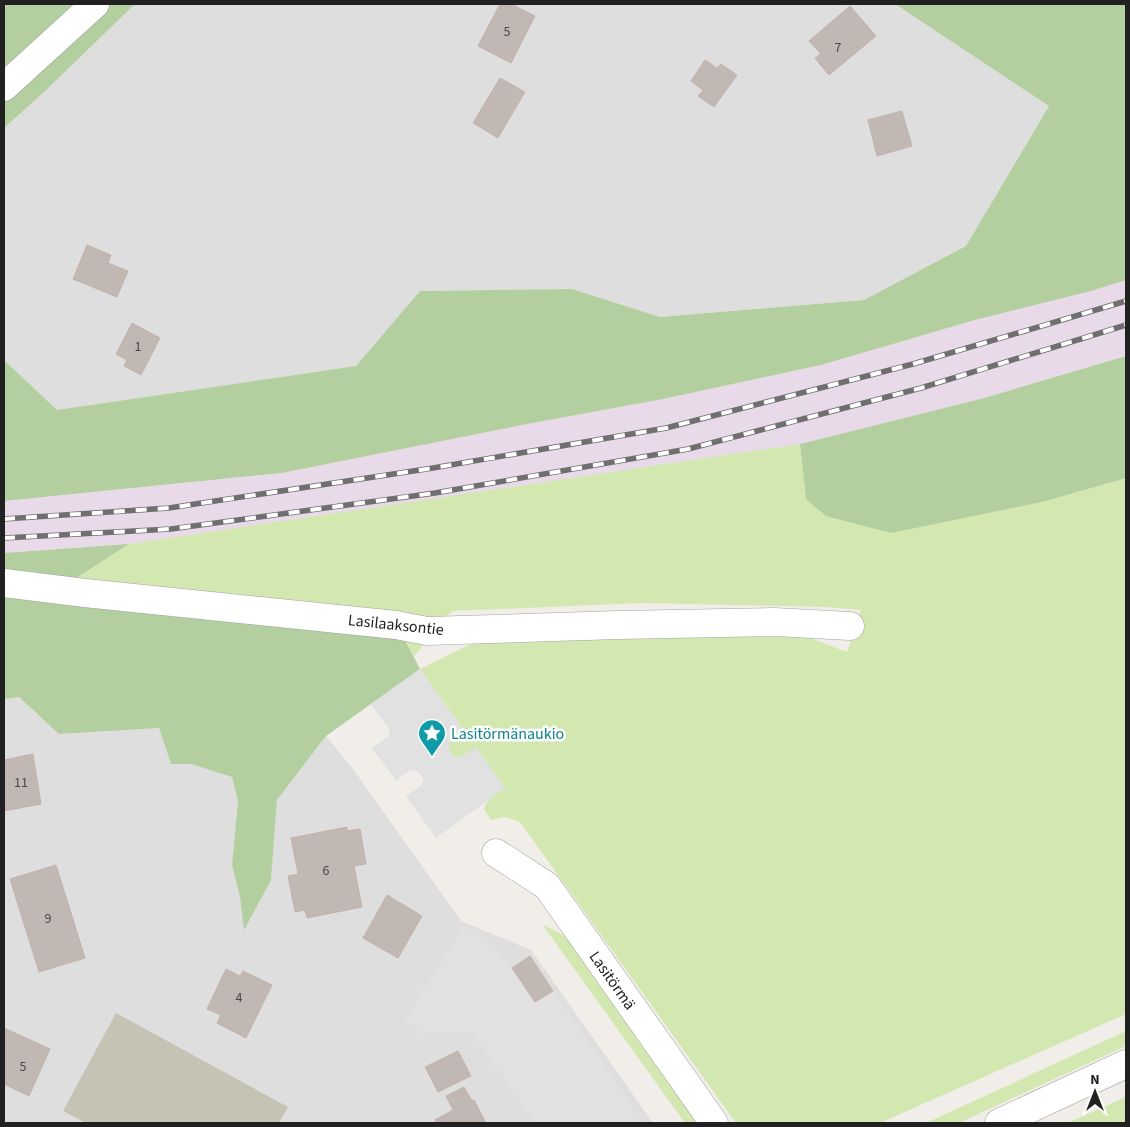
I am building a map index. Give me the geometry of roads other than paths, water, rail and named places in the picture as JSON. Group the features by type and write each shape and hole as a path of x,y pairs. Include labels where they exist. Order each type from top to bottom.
{"street":[{"path":"4,88 94,4"},
{"name":"Lasilaaksontie","path":"4,584 396,625 428,631 774,622 850,626"},
{"name":"Lasitörmä","path":"496,853 547,886 714,1123"},
{"path":"998,1123 1126,1064"}],"railway":[{"path":"4,519 169,508 433,468 666,428 913,364 1126,301"},
{"path":"4,538 171,529 435,493 688,449 921,388 1126,325"}],"place":[{"name":"Lasitörmänaukio","path":"432,757"}]}
